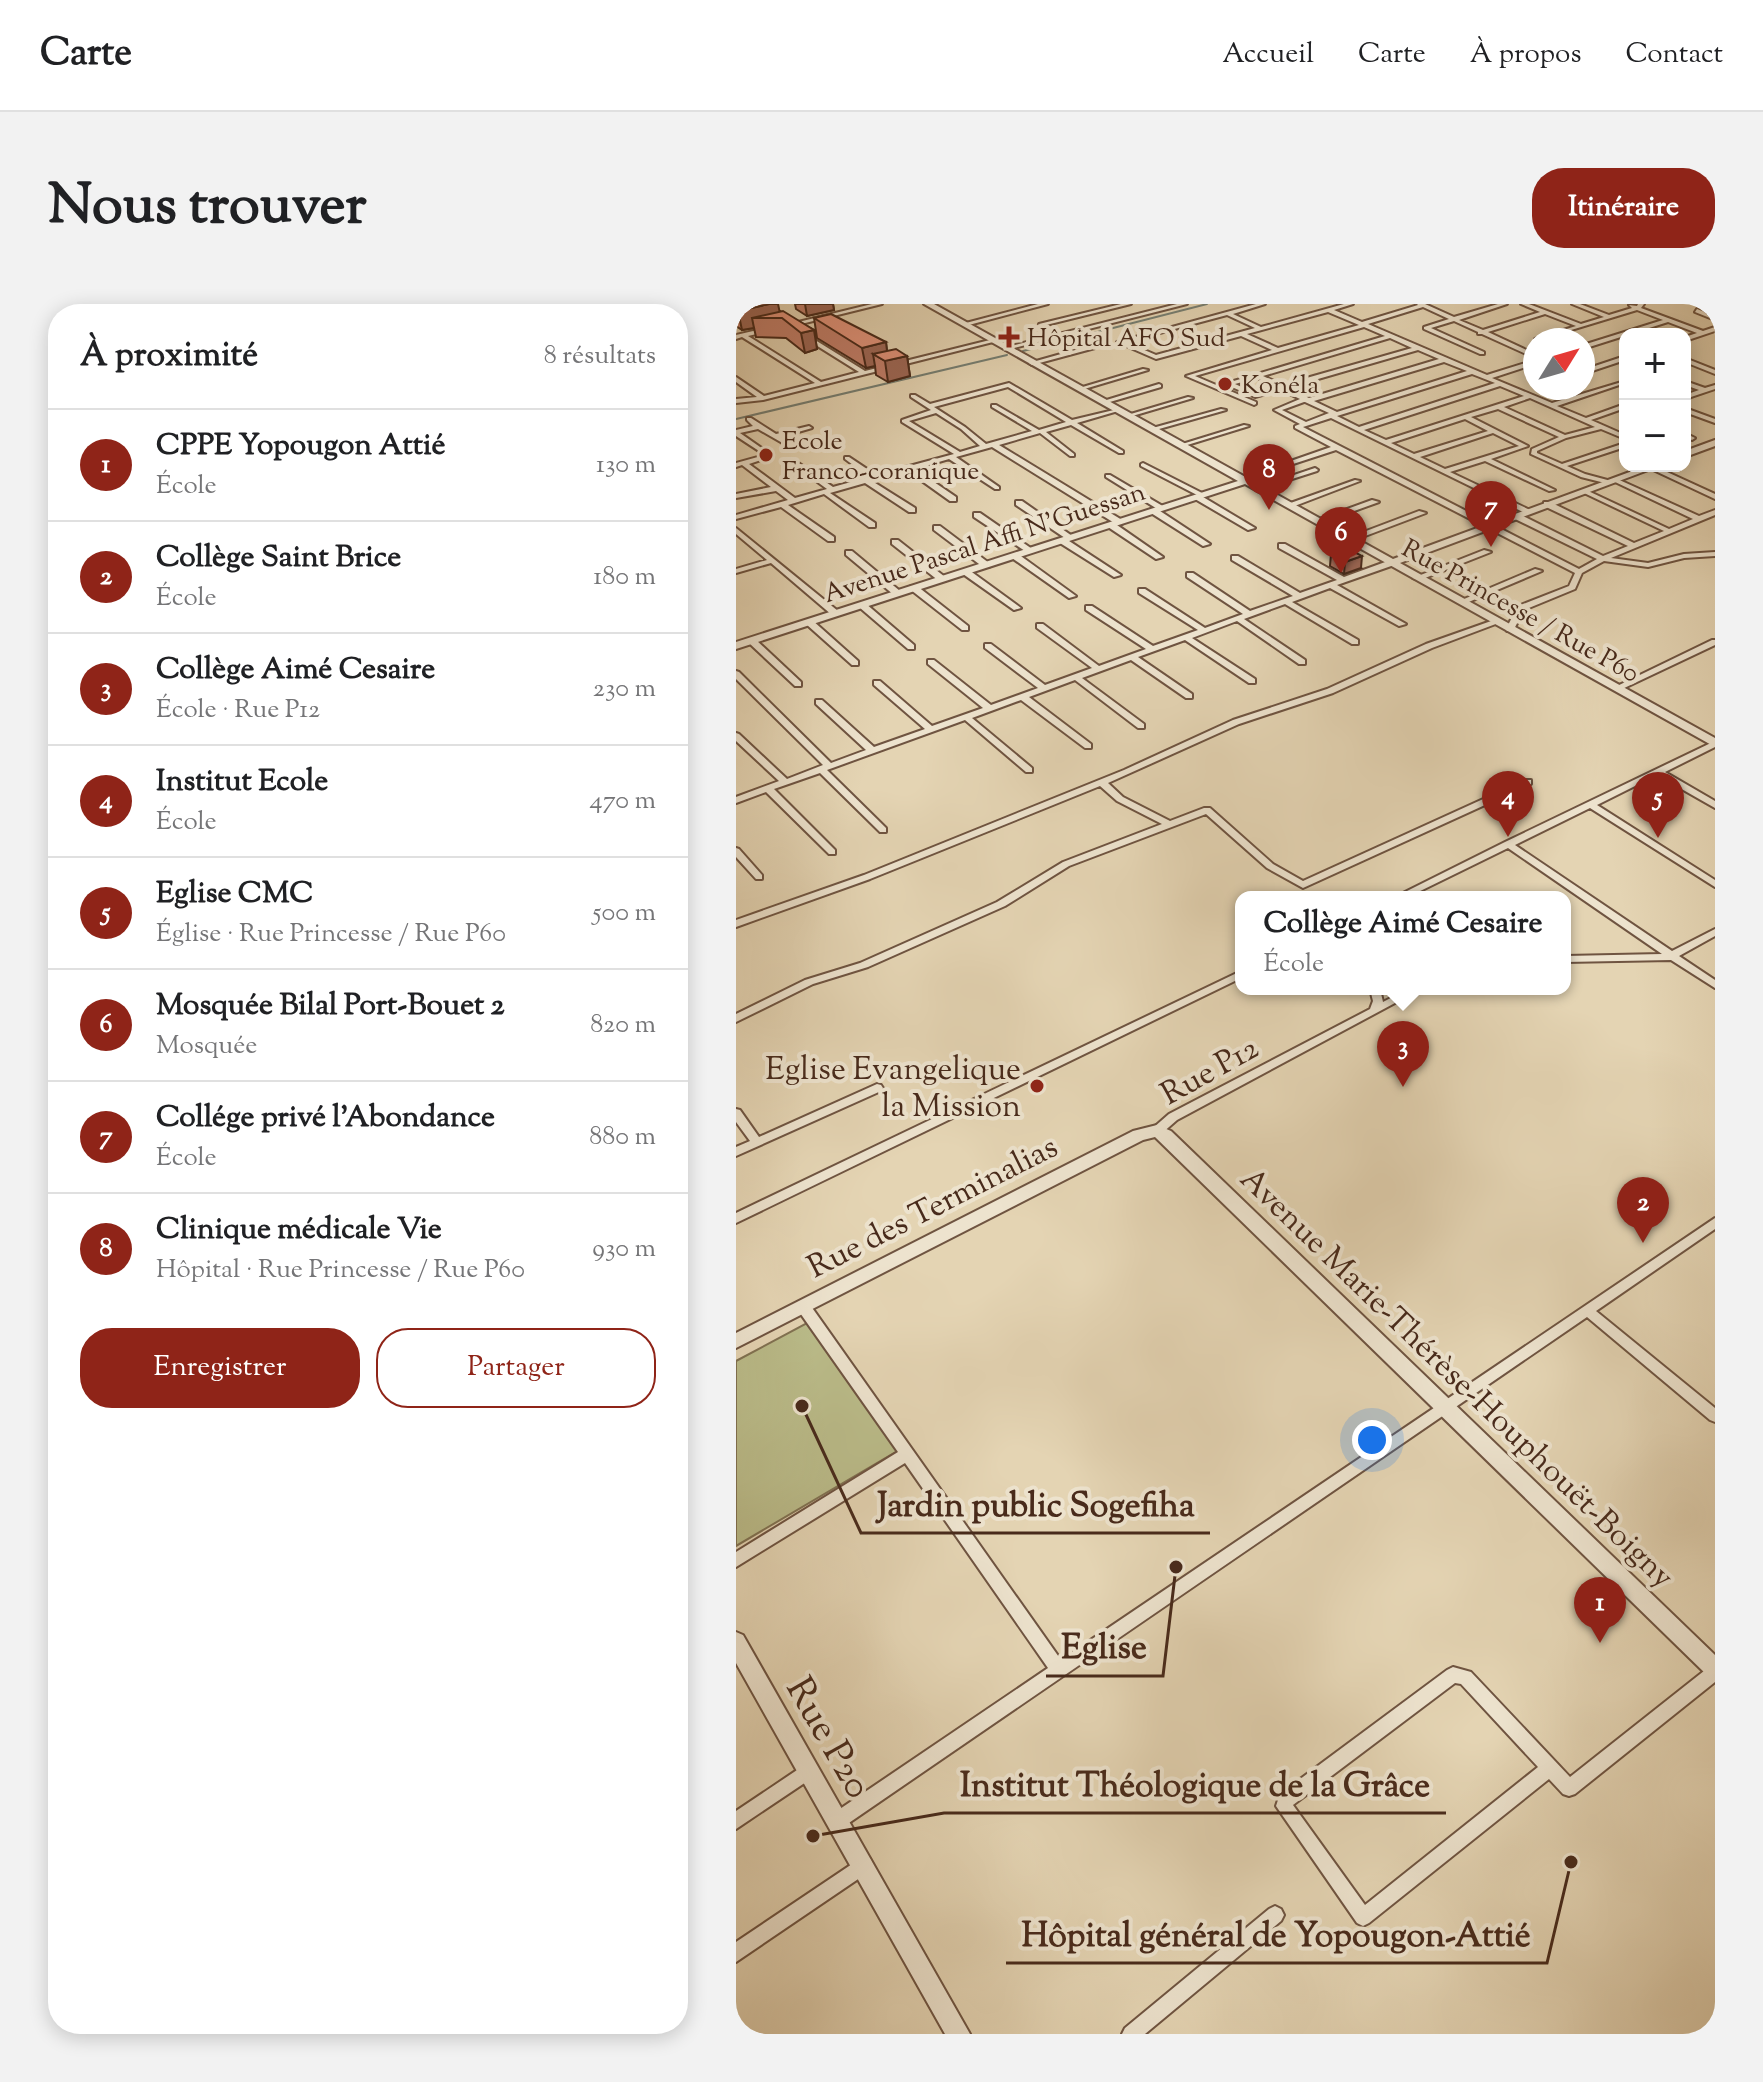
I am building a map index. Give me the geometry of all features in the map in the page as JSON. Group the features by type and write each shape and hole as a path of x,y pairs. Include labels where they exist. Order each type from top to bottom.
{"street":[{"path":"845,304 855,310"},
{"path":"740,336 879,304"},
{"name":"Rue Princesse / Rue P60","path":"928,304 1715,744"},
{"path":"1006,304 1060,334"},
{"path":"965,324 1045,304"},
{"path":"1042,324 1128,304"},
{"path":"1006,348 1184,304"},
{"path":"1262,304 1120,342 1152,358 1350,304"},
{"path":"1482,353 1426,329 1504,304"},
{"path":"1524,304 1581,326"},
{"path":"1575,304 1609,317"},
{"path":"1625,304 1639,306 1703,333"},
{"path":"1254,403 1189,376 1364,325 1421,305 1523,352"},
{"path":"1575,328 1639,306"},
{"path":"1329,310 1522,392"},
{"path":"1697,311 1715,318"},
{"path":"1480,333 1546,312"},
{"path":"1227,313 1261,329"},
{"path":"832,315 845,323"},
{"path":"1595,343 1668,320"},
{"path":"788,325 864,373"},
{"path":"1691,337 1715,330"},
{"path":"1242,334 1277,350"},
{"path":"740,336 820,384"},
{"path":"1392,336 1229,384 1255,395 1419,348"},
{"path":"736,401 763,398 994,341"},
{"path":"1513,347 1523,344"},
{"path":"1032,363 1093,347"},
{"path":"895,354 908,362"},
{"path":"1696,365 1715,358"},
{"path":"1303,423 1277,410 1447,359"},
{"path":"1595,368 1619,360"},
{"path":"1691,363 1715,372"},
{"path":"1488,377 1523,364"},
{"path":"1079,389 1145,370"},
{"path":"1595,370 1603,373"},
{"path":"1474,371 1303,423 1298,430 1579,572"},
{"path":"1256,375 1527,512"},
{"path":"1613,377 1619,380"},
{"path":"736,379 763,398"},
{"path":"1359,429 1502,383"},
{"path":"1553,405 1619,384"},
{"path":"997,488 904,421 933,408 1009,385 1121,452"},
{"path":"1691,385 1704,390"},
{"path":"1103,402 1159,386"},
{"path":"1691,395 1715,387"},
{"path":"913,396 1115,524 1159,557"},
{"path":"1127,416 1190,398"},
{"path":"1387,442 1523,398"},
{"path":"1541,400 1619,434"},
{"path":"994,406 1072,455"},
{"path":"1498,406 1564,437"},
{"path":"736,517 1116,410"},
{"path":"1152,429 1223,410"},
{"path":"1586,420 1619,410"},
{"path":"1691,412 1715,421"},
{"path":"1702,416 1715,412"},
{"path":"1465,417 1534,450 1534,454 1612,481 1698,518"},
{"path":"749,419 793,447"},
{"path":"736,432 757,426"},
{"path":"1182,445 1246,426"},
{"path":"1534,450 1564,437 1602,427"},
{"path":"777,436 809,428"},
{"path":"1415,456 1493,431"},
{"path":"736,432 770,456 740,464"},
{"path":"1691,452 1715,443"},
{"path":"1446,471 1525,446"},
{"path":"1562,466 1619,447"},
{"path":"1244,480 1333,449"},
{"path":"736,458 740,464 793,500"},
{"path":"847,458 875,478"},
{"path":"1486,459 1551,490"},
{"path":"792,461 872,525"},
{"path":"1143,465 1251,528"},
{"path":"909,468 953,499"},
{"path":"1259,488 1315,470"},
{"path":"736,800 1638,472"},
{"path":"1662,472 1715,497"},
{"path":"1108,476 1206,544"},
{"path":"866,480 912,510"},
{"name":"Avenue Pascal Affi N'Guessan","path":"736,646 1244,480"},
{"path":"1289,505 1357,481"},
{"path":"737,493 778,488"},
{"path":"1584,491 1666,529"},
{"path":"1318,521 1375,502"},
{"path":"1019,503 1117,575"},
{"path":"782,504 831,539"},
{"path":"1547,504 1632,545"},
{"path":"1510,629 1521,608 1572,587 1579,572 1666,529 1715,512"},
{"path":"1349,539 1422,513"},
{"path":"977,515 1031,551"},
{"path":"1516,516 1603,559 1648,565 1684,556 1715,554"},
{"path":"937,528 986,565"},
{"path":"736,530 835,613"},
{"path":"895,542 942,579"},
{"path":"1282,546 1343,580"},
{"path":"1417,578 1487,552"},
{"path":"849,553 897,593"},
{"path":"1015,556 1072,596"},
{"path":"1235,558 1299,596"},
{"path":"736,571 770,561"},
{"path":"1461,602 1538,571"},
{"path":"966,572 1017,608"},
{"path":"1190,575 1249,614"},
{"path":"1331,585 1402,624"},
{"path":"914,588 965,628"},
{"path":"1142,591 1203,630"},
{"path":"1285,601 1355,642"},
{"path":"862,605 911,647"},
{"path":"1089,608 1151,649"},
{"path":"1237,618 1302,662"},
{"path":"809,622 855,663"},
{"path":"736,924 867,877 1101,782 1236,722 1361,679 1429,646 1497,622"},
{"path":"1040,626 1097,668"},
{"path":"1185,637 1252,681"},
{"path":"752,641 798,684"},
{"path":"1617,688 1715,642"},
{"path":"988,646 1043,688"},
{"path":"1131,656 1189,696"},
{"path":"931,662 989,708"},
{"path":"736,674 883,830"},
{"path":"1075,676 1141,726"},
{"path":"877,683 932,730"},
{"path":"1022,696 1088,746"},
{"path":"819,702 873,751"},
{"path":"966,717 1029,770"},
{"path":"736,736 786,783"},
{"path":"1412,891 1715,744"},
{"path":"1658,772 1715,805"},
{"path":"1101,782 1120,799 1167,823"},
{"path":"736,1018 809,982 864,965 1001,904 1066,864 1207,810 1270,866 1303,885 1528,782"},
{"path":"768,789 832,852"},
{"path":"1591,805 1715,884"},
{"path":"1508,844 1669,957 1715,985"},
{"path":"736,851 759,877"},
{"path":"1571,959 1669,957 1715,932"},
{"path":"736,1218 1235,977"},
{"path":"1375,1009 1376,995"},
{"name":"Rue P12","path":"1157,1131 1173,1117 1404,995"},
{"path":"736,1152 877,1088"},
{"path":"736,1113 757,1142"},
{"name":"Rue des Terminalias","path":"736,1341 1139,1135 1157,1131"},
{"name":"Avenue Marie-Thérèse-Houphouët-Boigny","path":"1157,1131 1165,1135 1715,1670"},
{"path":"837,1821 1715,1223"},
{"path":"803,1306 1058,1669"},
{"path":"1588,1311 1715,1416"},
{"path":"736,1560 907,1454"},
{"name":"Rue P20","path":"736,1642 806,1772 864,1865 958,2034"},
{"path":"1550,1768 1363,1917 1284,1806 1286,1800 1444,1680 1460,1674 1550,1768 1565,1787 1574,1787 1715,1670"},
{"path":"736,1821 806,1772"},
{"path":"736,1953 864,1865"},
{"path":"1131,2034 1275,1915"}],"green space":[{"path":"807,1323 899,1450 736,1546 736,1361"}],"building":[{"path":"736,304 769,304 738,311"},
{"path":"783,311 814,330 801,333 782,318 752,318"},
{"path":"831,314 886,342 862,348 814,318"},
{"path":"896,349 907,356 885,361 873,354"},
{"path":"1347,548 1362,556 1345,562 1331,554"}],"waterway":[{"path":"1023,351 1207,304"},
{"path":"736,419 1007,355"}],"place":[{"name":"Hôpital AFO Sud","path":"1009,337"},
{"name":"Konéla","path":"1225,384"},
{"name":"Ecole Franco-coranique","path":"766,455"},
{"name":"Clinique médicale Vie","path":"1269,510"},
{"name":"Collége privé l'Abondance","path":"1491,547"},
{"name":"Mosquée Bilal Port-Bouet 2","path":"1341,573"},
{"name":"Institut Ecole","path":"1508,837"},
{"name":"Eglise CMC","path":"1658,838"},
{"name":"Eglise Evangelique la Mission","path":"1037,1086"},
{"name":"Collège Aimé Cesaire","path":"1403,1087"},
{"name":"Collège Saint Brice","path":"1643,1243"},
{"name":"Jardin public Sogefiha","path":"802,1406"},
{"name":"Eglise","path":"1176,1567"},
{"name":"CPPE Yopougon Attié","path":"1600,1643"},
{"name":"Institut Théologique de la Grâce","path":"813,1836"},
{"name":"Hôpital général de Yopougon-Attié","path":"1571,1862"}]}
